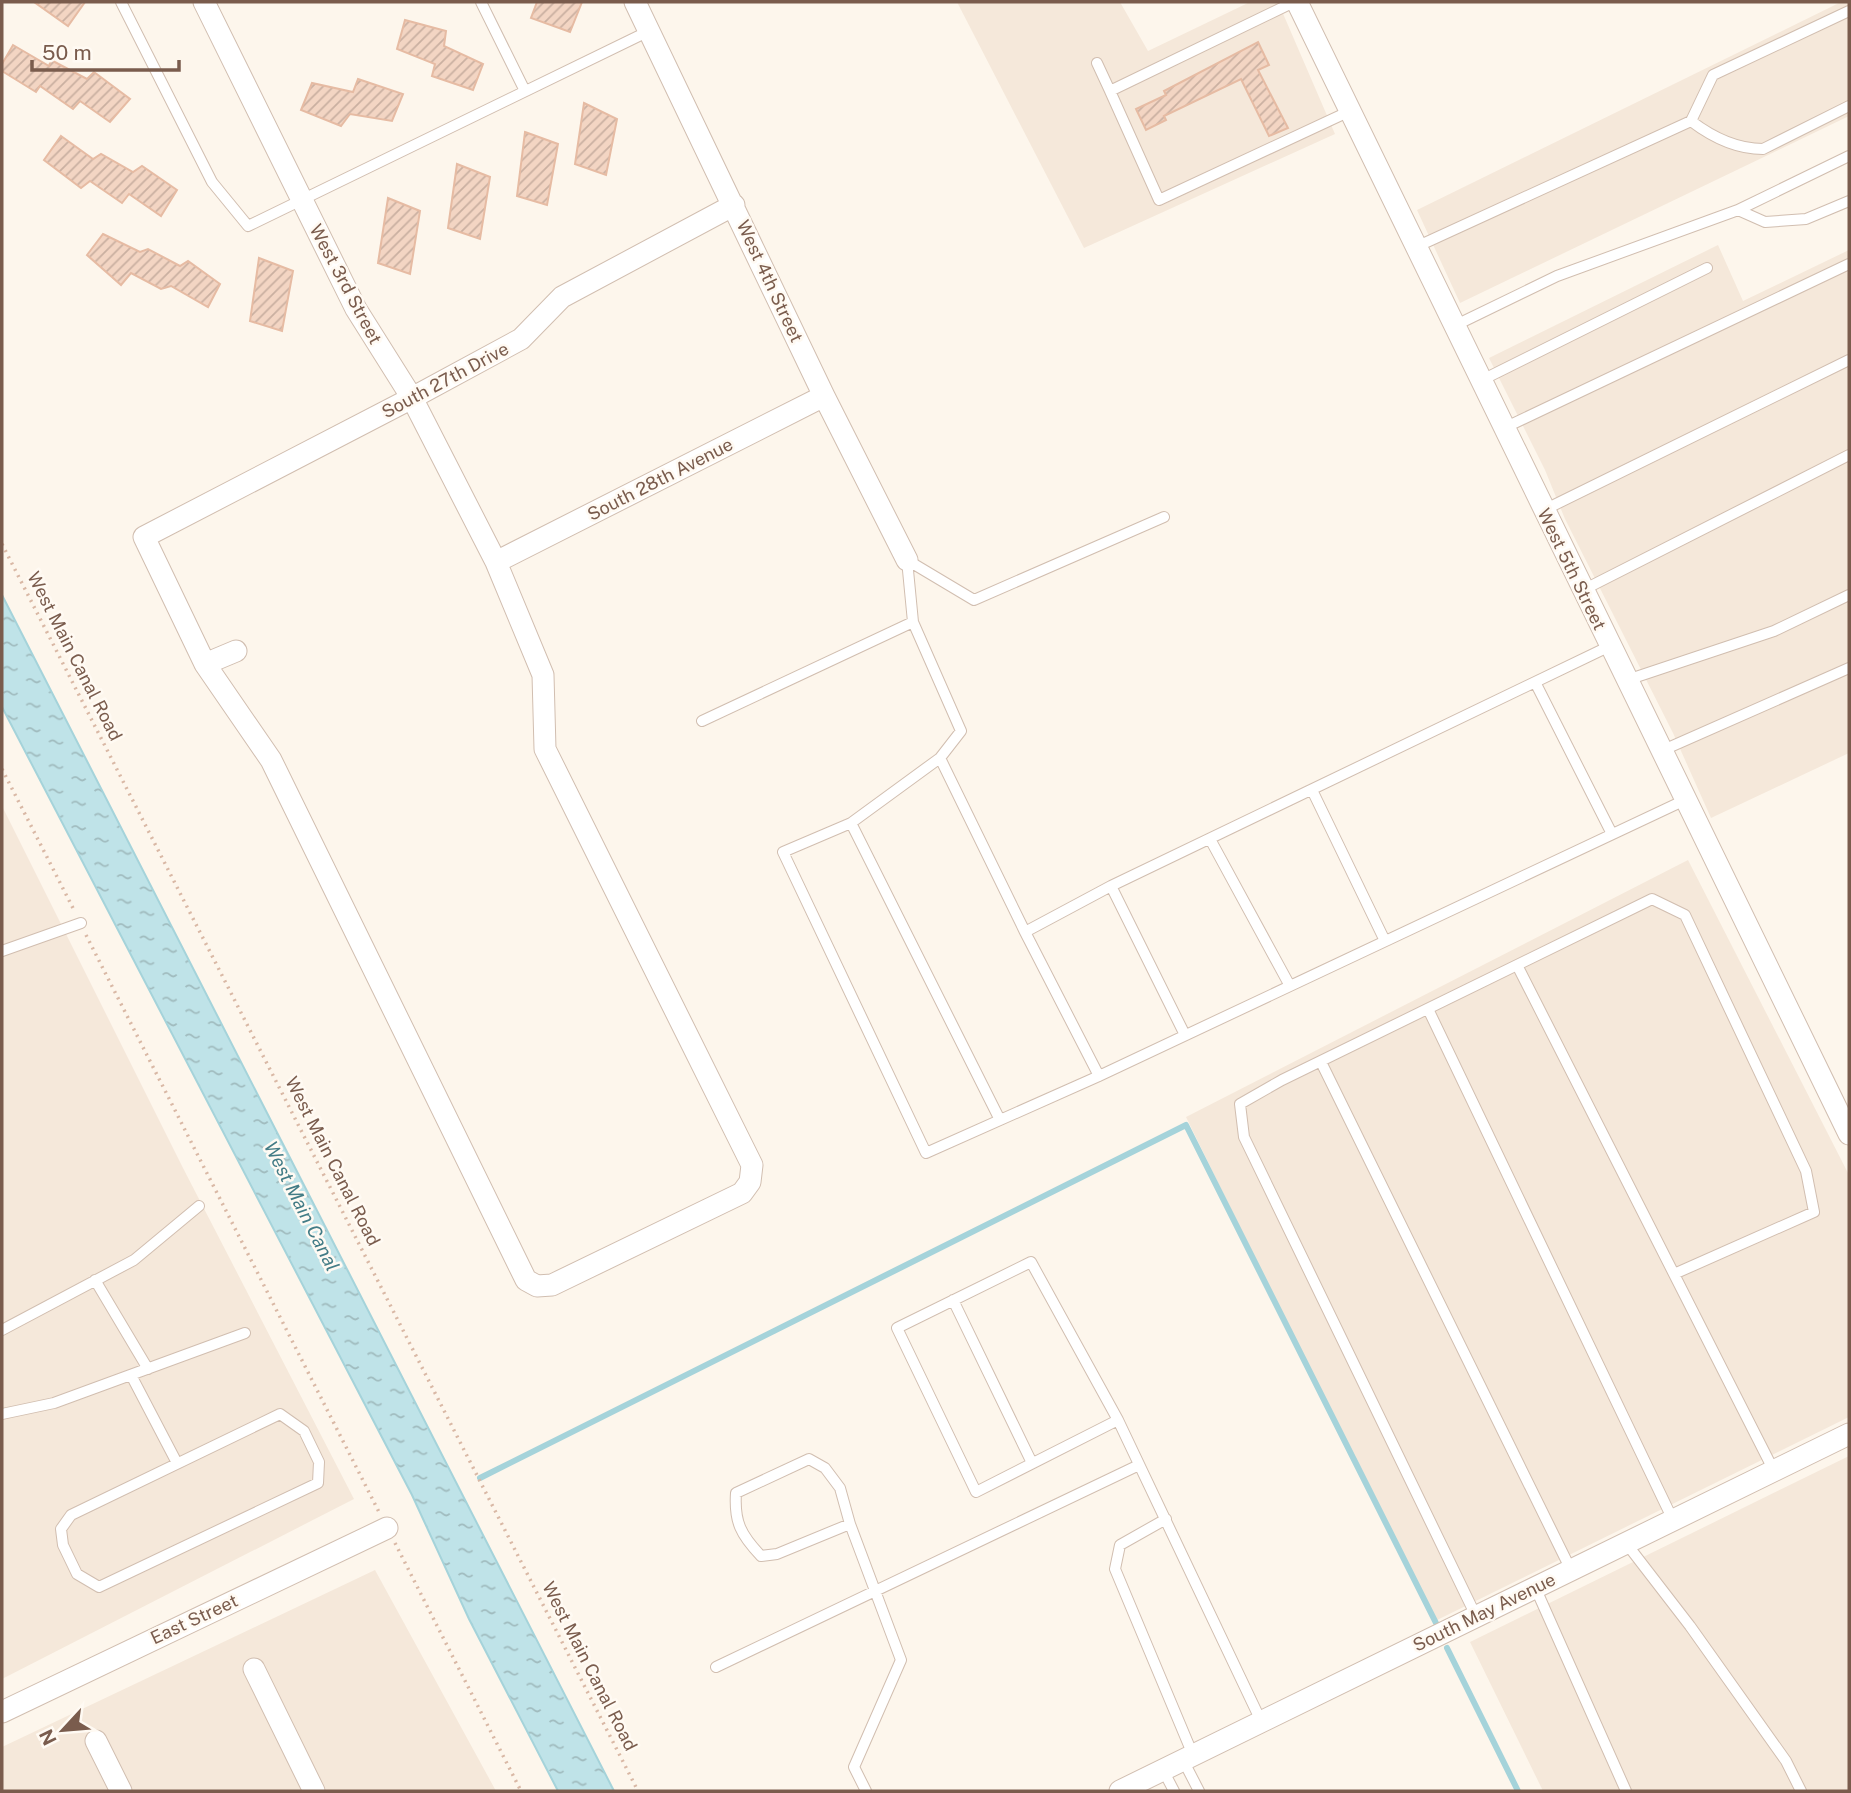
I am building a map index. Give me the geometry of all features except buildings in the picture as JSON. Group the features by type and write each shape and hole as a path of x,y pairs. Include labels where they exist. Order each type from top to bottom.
{"street":[{"name":"West 3rd Street","path":"204,2 356,309 412,398 496,562 543,675 545,749 752,1165 750,1182 742,1193 552,1285 537,1286 526,1280 271,760 205,664"},
{"name":"West 4th Street","path":"635,2 824,396 907,560"},
{"name":"West 5th Street","path":"1296,2 1849,1134"},
{"name":"South 27th Drive","path":"205,664 144,537 521,339 562,297 734,205"},
{"name":"South 28th Avenue","path":"496,562 824,396"},
{"path":"205,664 236,650"},
{"name":"South May Avenue","path":"1120,1791 1849,1434"},
{"name":"East Street","path":"2,1712 387,1528"},
{"path":"254,1669 314,1791"},
{"path":"96,1741 121,1791"}],"lane":[{"path":"121,2 212,182 248,226 649,31"},
{"path":"481,2 525,91"},
{"path":"1110,92 1296,2"},
{"path":"1416,247 1691,121 1713,75 1849,11"},
{"path":"1097,63 1159,200 1350,111"},
{"path":"1691,121 1707,134 1748,149 1763,149 1849,106"},
{"path":"1454,326 1558,276 1738,210 1849,156"},
{"path":"1738,210 1765,222 1806,219 1849,201"},
{"path":"1504,428 1849,264"},
{"path":"1480,381 1707,268"},
{"path":"1544,510 1849,360"},
{"path":"1583,590 1849,455"},
{"path":"907,560 974,600 1164,517"},
{"path":"907,560 913,622 961,731 940,758 851,823 783,852 926,1153 1099,1076 1685,800"},
{"path":"1627,680 1774,631 1849,595"},
{"path":"702,721 913,622"},
{"path":"1025,932 1111,886 1610,646"},
{"path":"1661,751 1849,667"},
{"path":"1535,682 1612,834"},
{"path":"940,758 1099,1076"},
{"path":"1312,790 1385,941"},
{"path":"851,823 1000,1119"},
{"path":"1210,839 1290,986"},
{"path":"1111,886 1185,1035"},
{"path":"1476,1616 1244,1137 1240,1104 1652,899 1685,915 1806,1171 1814,1212 1674,1274"},
{"path":"2,951 81,923"},
{"path":"1517,965 1774,1471"},
{"path":"1428,1009 1673,1520"},
{"path":"1321,1062 1571,1570"},
{"path":"2,1329 134,1259 199,1206"},
{"path":"1118,1420 976,1492 897,1328 1031,1262 1118,1420 1261,1721"},
{"path":"95,1280 148,1368"},
{"path":"953,1300 1032,1463"},
{"path":"2,1414 54,1403 246,1333"},
{"path":"131,1375 177,1463"},
{"path":"280,1414 304,1431 319,1462 318,1483 99,1587 77,1574 63,1545 61,1529 71,1515 177,1463 280,1414"},
{"path":"850,1524 777,1553 761,1556 744,1538 735,1511 736,1493 809,1459 825,1468 840,1488 850,1524 901,1660 854,1766 866,1791"},
{"path":"716,1667 1139,1465"},
{"path":"1166,1519 1120,1545 1115,1569 1199,1791"},
{"path":"1626,1543 1690,1626 1786,1761 1801,1791"},
{"path":"1535,1587 1626,1791"},
{"path":"1163,1770 1174,1791"}],"path":[{"name":"West Main Canal Road","path":"2,544 638,1791"},
{"path":"2,769 521,1791"}],"shaded area":[{"path":"957,2 1120,2 1148,51 1250,2 1278,2 1335,134 1084,248"},
{"path":"1841,2 1849,2 1849,116 1460,303 1417,210"},
{"path":"1718,245 1743,301 1849,250 1849,753 1711,818 1673,733 1565,519 1545,470 1489,358"},
{"path":"2,806 183,1168 354,1499 2,1679"},
{"path":"1688,860 1849,1175 1849,1417 1433,1622 1186,1117"},
{"path":"1849,1456 1849,1791 1543,1791 1470,1642"},
{"path":"375,1570 496,1791 2,1791 2,1747"}],"water":[{"name":"West Main Canal","path":"2,595 614,1791 558,1791 469,1619 412,1495 2,707"}],"waterway":[{"path":"480,1478 1186,1125 1436,1623"},
{"path":"1447,1648 1518,1791"}]}
